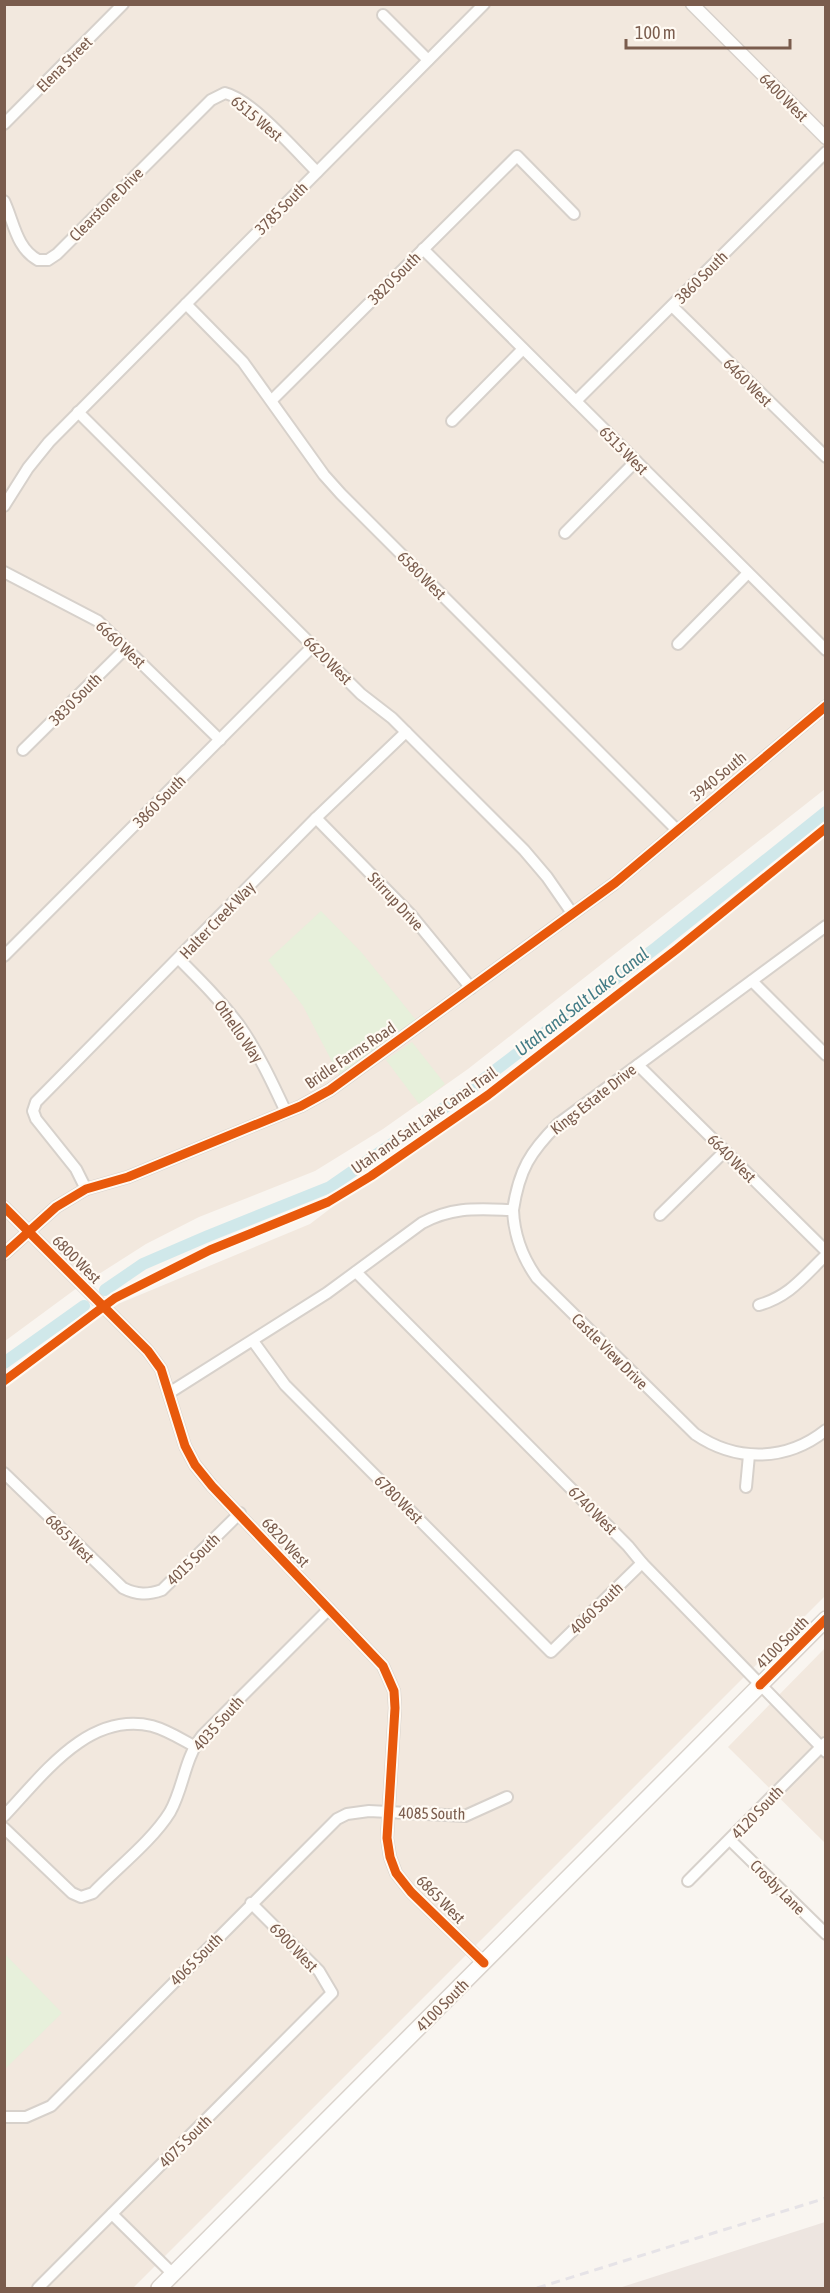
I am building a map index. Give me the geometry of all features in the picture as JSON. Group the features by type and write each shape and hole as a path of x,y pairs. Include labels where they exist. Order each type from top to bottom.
{"main road":[{"name":"4100 South","path":"159,2289 825,1619"}],"street":[{"name":"Elena Street","path":"4,124 123,4"},
{"name":"3785 South","path":"4,506 28,468 78,412 484,4"},
{"name":"6400 West","path":"692,4 825,138"},
{"path":"383,15 428,60"},
{"name":"6515 West","path":"221,93 232,95 250,108 317,172"},
{"name":"Clearstone Drive","path":"4,201 17,235 26,250 38,260 48,260 57,254 211,100 221,93"},
{"name":"3860 South","path":"576,401 825,152"},
{"name":"3820 South","path":"272,400 517,156 574,214"},
{"name":"6515 West","path":"423,249 825,650"},
{"name":"6580 West","path":"186,304 243,362 320,470 341,494 677,830"},
{"name":"6460 West","path":"672,306 825,457"},
{"path":"452,421 524,350"},
{"name":"6620 West","path":"78,412 366,698 406,732 532,859 572,913"},
{"path":"565,533 636,461"},
{"name":"6660 West","path":"4,572 92,616 220,740"},
{"path":"678,644 748,573"},
{"name":"3860 South","path":"4,956 313,646"},
{"name":"3830 South","path":"23,750 126,648"},
{"name":"3940 South","path":"631,870 825,706"},
{"name":"Halter Creek Way","path":"86,1189 79,1173 39,1123 33,1111 39,1098 316,819 406,732"},
{"name":"Stirrup Drive","path":"316,819 411,915 471,988"},
{"name":"Bridle Farms Road","path":"4,1254 64,1201 86,1189 128,1177 286,1112 330,1090 631,870"},
{"name":"Kings Estate Drive","path":"513,1209 517,1184 524,1165 539,1143 558,1124 825,926"},
{"name":"Othello Way","path":"179,959 240,1026 263,1064 286,1112"},
{"path":"752,981 825,1054"},
{"name":"6640 West","path":"638,1065 825,1253"},
{"path":"660,1215 725,1151"},
{"name":"6800 West","path":"4,1207 104,1306"},
{"path":"169,1393 253,1341 438,1214 468,1208 513,1209"},
{"name":"Castle View Drive","path":"513,1209 515,1232 531,1270 686,1427 713,1445 748,1455 771,1454 794,1449 825,1430"},
{"path":"759,1305 788,1292 825,1253"},
{"name":"6740 West","path":"356,1272 628,1546 760,1685 824,1747"},
{"name":"6820 West","path":"104,1306 148,1351 161,1369 178,1426 195,1465 212,1486 383,1666 394,1691 395,1708 389,1812"},
{"name":"6780 West","path":"253,1341 285,1385 551,1652"},
{"path":"746,1487 748,1455"},
{"name":"6865 West","path":"4,1473 123,1588 141,1594"},
{"name":"4015 South","path":"141,1594 152,1594 162,1590 240,1513"},
{"name":"4060 South","path":"551,1652 642,1563"},
{"name":"4035 South","path":"4,1828 67,1889 77,1896 93,1893 163,1822 177,1795 194,1746 329,1609"},
{"path":"4,1816 62,1756 85,1736 109,1727 127,1724 152,1726 194,1746"},
{"name":"4120 South","path":"688,1881 824,1747"},
{"name":"4085 South","path":"389,1812 465,1816 507,1797"},
{"name":"4065 South","path":"6,2117 26,2117 51,2106 338,1819 354,1812 389,1812"},
{"name":"6865 West","path":"389,1812 387,1838 390,1857 396,1873 411,1892 484,1963"},
{"name":"Crosby Lane","path":"730,1840 825,1934"},
{"name":"6900 West","path":"251,1904 319,1971 332,1993"},
{"name":"4075 South","path":"38,2289 332,1993"},
{"path":"112,2214 173,2274"}],"shaded area":[{"path":"5,5 825,5 825,789 468,1069 383,1129 315,1171 199,1217 146,1244 77,1288 5,1341"},
{"path":"825,832 825,1596 133,2288 5,2288 4,1383 118,1304 310,1224"},
{"path":"825,1648 825,1843 728,1747"},
{"path":"825,2222 825,2288 619,2288"}],"green space":[{"path":"321,911 362,953 416,1020 339,1075 303,1006 268,960"},
{"path":"412,1042 445,1084 419,1104 386,1060"},
{"path":"4,1953 62,2013 5,2069 4,2069"}],"waterway":[{"name":"Utah and Salt Lake Canal","path":"105,1290 143,1264 330,1187 464,1094 657,947 826,812"},
{"name":"Utah and Salt Lake Canal","path":"4,1363 84,1306"}],"railway":[{"path":"537,2288 826,2198"}],"cycle path":[{"path":"4,1254 56,1207 86,1189 128,1177 301,1106 330,1090 615,883 826,706"},
{"name":"Utah and Salt Lake Canal Trail","path":"4,1381 115,1298 210,1250 328,1202 371,1176 488,1095 677,949 826,828"},
{"path":"4,1207 148,1351 161,1369 185,1446 195,1465 212,1486 383,1666 394,1691 395,1708 387,1838 390,1857 396,1873 411,1892 484,1963"},
{"path":"760,1685 826,1619"}]}
